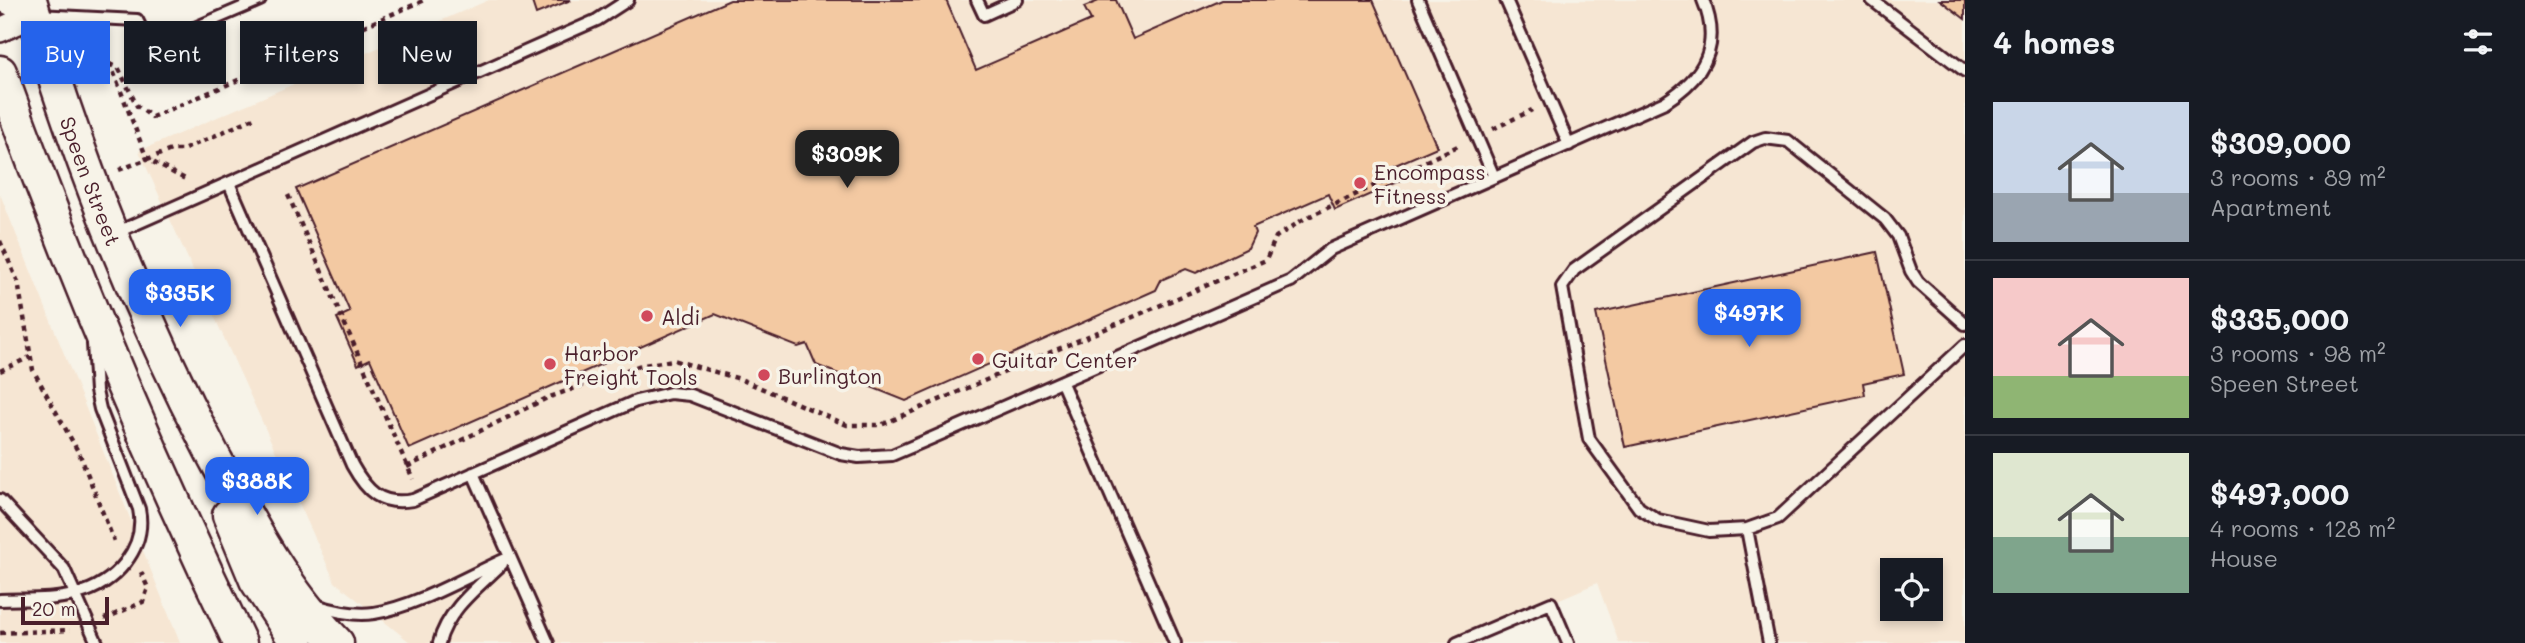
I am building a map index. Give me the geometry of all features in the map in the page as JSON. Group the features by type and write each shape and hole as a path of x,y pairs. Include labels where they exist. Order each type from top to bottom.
{"main road":[{"name":"Speen Street","path":"32,8 110,235 188,408 239,503 299,600 337,643"},
{"path":"0,72 80,283 175,510 240,643"},
{"path":"188,408 248,564 273,610 297,643"}],"street":[{"path":"4,0 32,8"},
{"path":"0,30 32,8"}],"lane":[{"path":"32,8 137,20 150,47 260,0"},
{"path":"110,235 597,20 628,0"},
{"path":"977,0 984,15 1017,0"},
{"path":"1418,0 1494,177"},
{"path":"1506,0 1569,145"},
{"path":"229,183 361,482 372,495 400,502 413,500 636,401 670,393 709,400 841,454 875,457 892,455 1291,281 1331,249 1665,102 1696,78 1704,65 1711,29 1703,0"},
{"path":"1872,0 1965,71"},
{"path":"1965,324 1919,282 1911,271 1898,236 1885,219 1788,141 1777,138 1753,142 1574,270 1562,287 1585,426 1595,451 1647,515 1709,531 1764,526 1790,509 1965,345"},
{"path":"0,600 77,594 110,579 124,566 134,551 141,526 139,509 98,400 91,330 80,283"},
{"path":"1062,383 1175,643"},
{"path":"473,473 548,643"},
{"path":"0,500 56,559 77,594 97,643"},
{"path":"1747,529 1769,643"},
{"path":"299,600 349,614 372,614 396,608 510,557"},
{"path":"439,643 451,617 465,600 510,557"},
{"path":"1457,643 1551,603 1568,643"}],"path":[{"path":"110,63 121,71 141,112 152,117 425,0"},
{"path":"110,63 147,159 210,192"},
{"path":"108,174 171,149 183,150 254,118"},
{"path":"288,195 407,467 547,398 638,366 673,360 740,379 847,425 881,425 1266,260 1276,237 1304,219 1447,151"},
{"path":"0,241 18,282 30,357 44,393 80,455 107,525 120,549"},
{"path":"0,371 30,357"},
{"path":"104,619 133,608 146,598 147,583 138,569"},
{"path":"0,634 71,630"}],"shaded area":[{"path":"489,0 1965,0 1965,643 1619,643 1597,583 1457,643 411,643 335,582 139,151 294,84 364,84 364,54 378,48 378,84 477,84 477,21 440,21"},
{"path":"0,194 180,643 0,643"}],"building":[{"path":"571,0 536,14 532,2"},
{"path":"730,0 946,0 976,70 1091,20 1084,7 1101,0 1116,0 1133,39 1222,0 1373,0 1437,147 1393,166 1400,181 1335,210 1328,194 1253,227 1255,233 1248,248 1196,273 1186,269 1161,280 1156,290 906,401 816,365 807,344 798,347 715,314 409,449 370,359 358,365 337,318 350,312 296,189"},
{"path":"1940,0 1965,0 1965,19"},
{"path":"1877,252 1904,374 1863,383 1865,395 1625,447 1596,313"}],"place":[{"name":"Encompass Fitness","path":"1360,183"},
{"name":"Aldi","path":"647,316"},
{"name":"Guitar Center","path":"978,359"},
{"name":"Harbor Freight Tools","path":"550,364"},
{"name":"Burlington","path":"764,375"}]}
